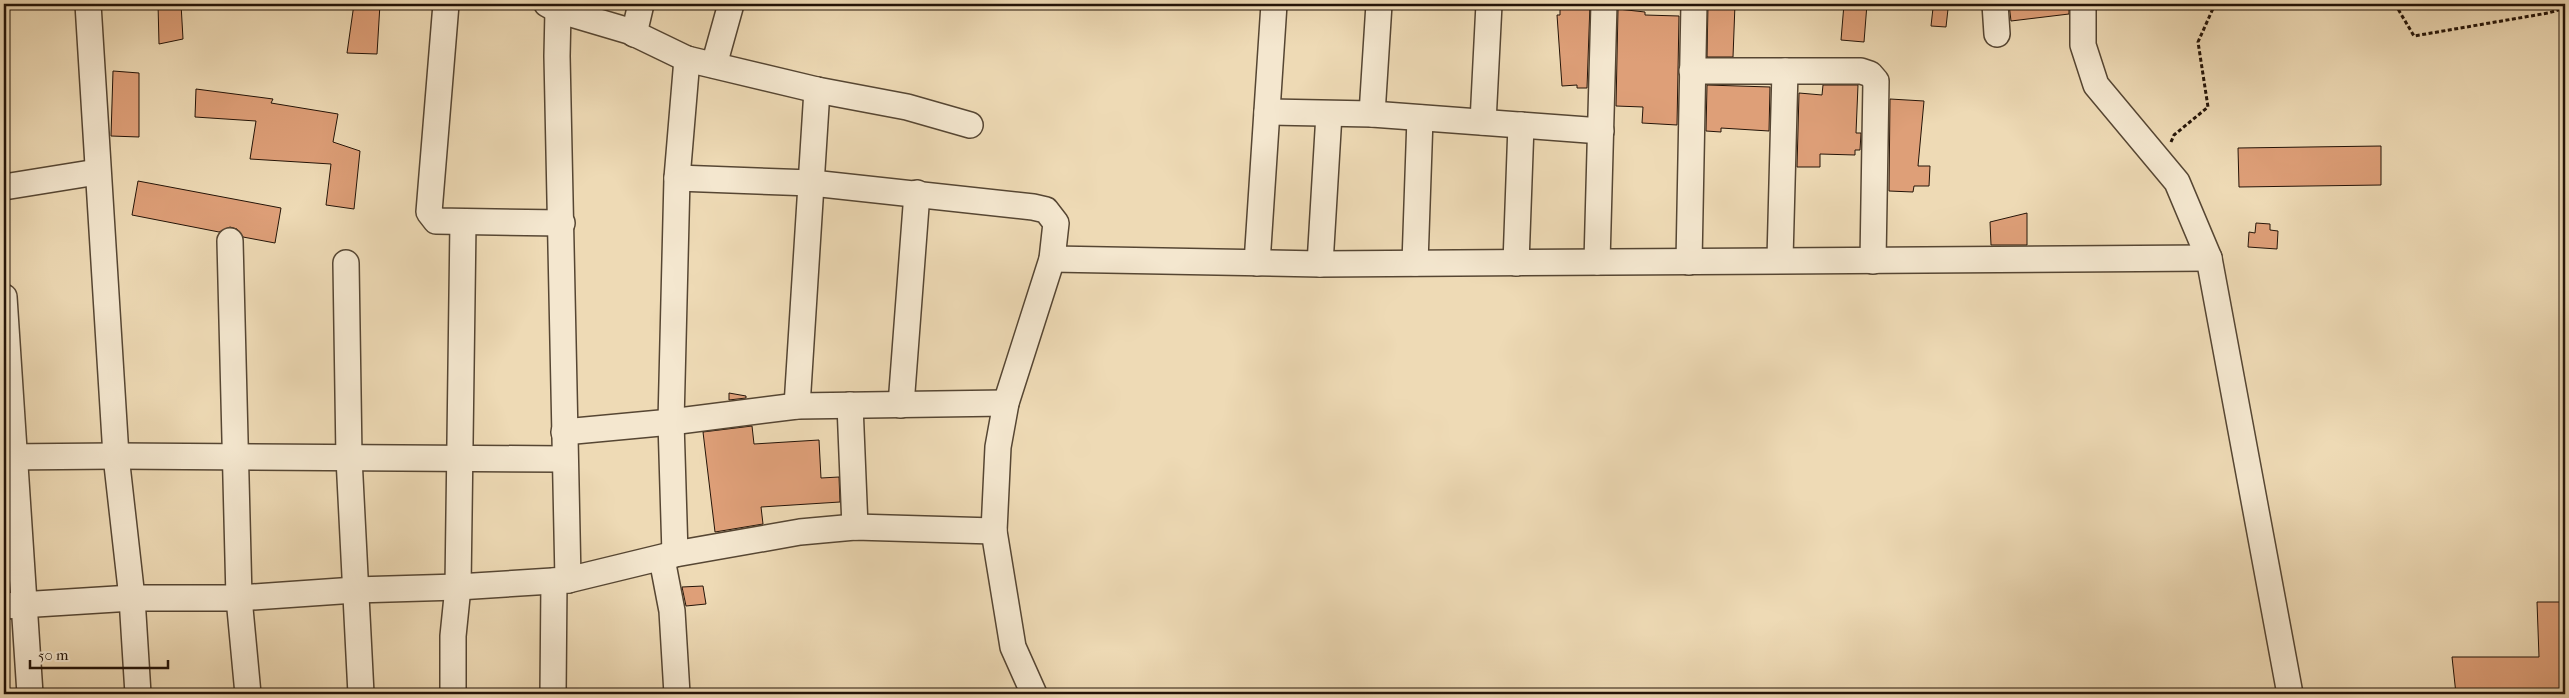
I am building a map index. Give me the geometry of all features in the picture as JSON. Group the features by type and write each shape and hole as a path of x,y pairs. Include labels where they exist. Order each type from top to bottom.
{"street":[{"path":"88,4 116,456 132,598 138,694"},
{"path":"446,4 429,212 436,221 562,223"},
{"path":"634,34 641,4"},
{"path":"714,65 731,4"},
{"path":"1257,263 1274,4"},
{"path":"1372,114 1379,4"},
{"path":"1484,122 1490,4"},
{"path":"1597,262 1604,4"},
{"path":"1689,262 1694,4"},
{"path":"1995,4 1997,34"},
{"path":"2083,4 2083,45 2096,85 2176,182 2209,258 2290,694"},
{"path":"553,694 561,580 564,432 562,223 557,56 553,7 634,34 687,59 817,90 907,108 970,125"},
{"path":"677,694 669,557 671,422 677,178 687,59"},
{"path":"1692,71 1861,71 1870,74 1876,82 1873,260"},
{"path":"1780,260 1785,71"},
{"path":"797,406 817,90"},
{"path":"1267,112 1372,114 1601,131"},
{"path":"1320,264 1329,114"},
{"path":"1415,263 1420,118"},
{"path":"1516,262 1521,125"},
{"path":"4,187 97,172"},
{"path":"677,178 812,183 917,193 1046,210 1056,222 1052,259 1006,403 998,446 994,531 1013,647 1034,694"},
{"path":"901,405 917,193"},
{"path":"453,694 453,636 458,587 463,222"},
{"path":"230,241 238,598 248,694"},
{"path":"1052,259 1320,264 2209,258"},
{"path":"346,263 349,458 361,694"},
{"path":"4,297 14,605 30,694"},
{"path":"564,432 671,422 797,406 1006,403"},
{"path":"850,405 855,528"},
{"path":"9,457 459,457 564,459"},
{"path":"14,605 132,598 238,598 561,580 800,532 855,528 994,531"}],"path":[{"path":"2162,165 2174,135 2208,107 2198,42 2216,4"},
{"path":"2259,4 2262,6 2277,4"},
{"path":"2395,4 2414,36 2548,13 2565,8"}],"building":[{"path":"158,4 181,4 183,39 159,44"},
{"path":"354,4 380,4 377,54 347,53"},
{"path":"1560,4 1590,4 1587,88 1577,88 1577,85 1562,86 1557,15 1560,15"},
{"path":"1708,4 1735,4 1733,57 1707,57"},
{"path":"1844,4 1867,4 1864,42 1841,40"},
{"path":"2009,4 2069,4 2069,14 2011,21"},
{"path":"1933,8 1948,9 1946,27 1931,26"},
{"path":"1618,9 1645,12 1645,15 1679,16 1677,125 1642,123 1643,107 1616,106"},
{"path":"113,71 139,73 139,137 111,136"},
{"path":"1707,85 1770,87 1769,131 1721,128 1721,132 1706,131"},
{"path":"1823,85 1858,85 1856,133 1861,133 1860,150 1855,150 1855,155 1820,154 1820,167 1797,167 1799,93 1822,95"},
{"path":"196,89 273,99 271,103 338,114 333,142 360,151 354,209 326,205 331,164 250,159 256,121 195,117"},
{"path":"1890,99 1924,101 1918,166 1930,166 1929,186 1914,186 1913,192 1889,191"},
{"path":"2381,146 2381,185 2239,187 2238,148"},
{"path":"138,181 281,208 275,243 243,237 237,229 230,227 219,232 132,215"},
{"path":"2027,213 2027,245 1991,245 1990,222"},
{"path":"2256,223 2270,224 2270,230 2278,231 2277,249 2248,247 2249,232 2255,233"},
{"path":"729,393 746,396 746,398 729,400"},
{"path":"752,426 754,444 819,440 821,478 839,477 840,502 761,507 763,524 715,532 703,432"},
{"path":"703,586 706,604 686,606 682,587"},
{"path":"2537,602 2565,602 2565,694 2456,694 2452,657 2539,657"}]}
